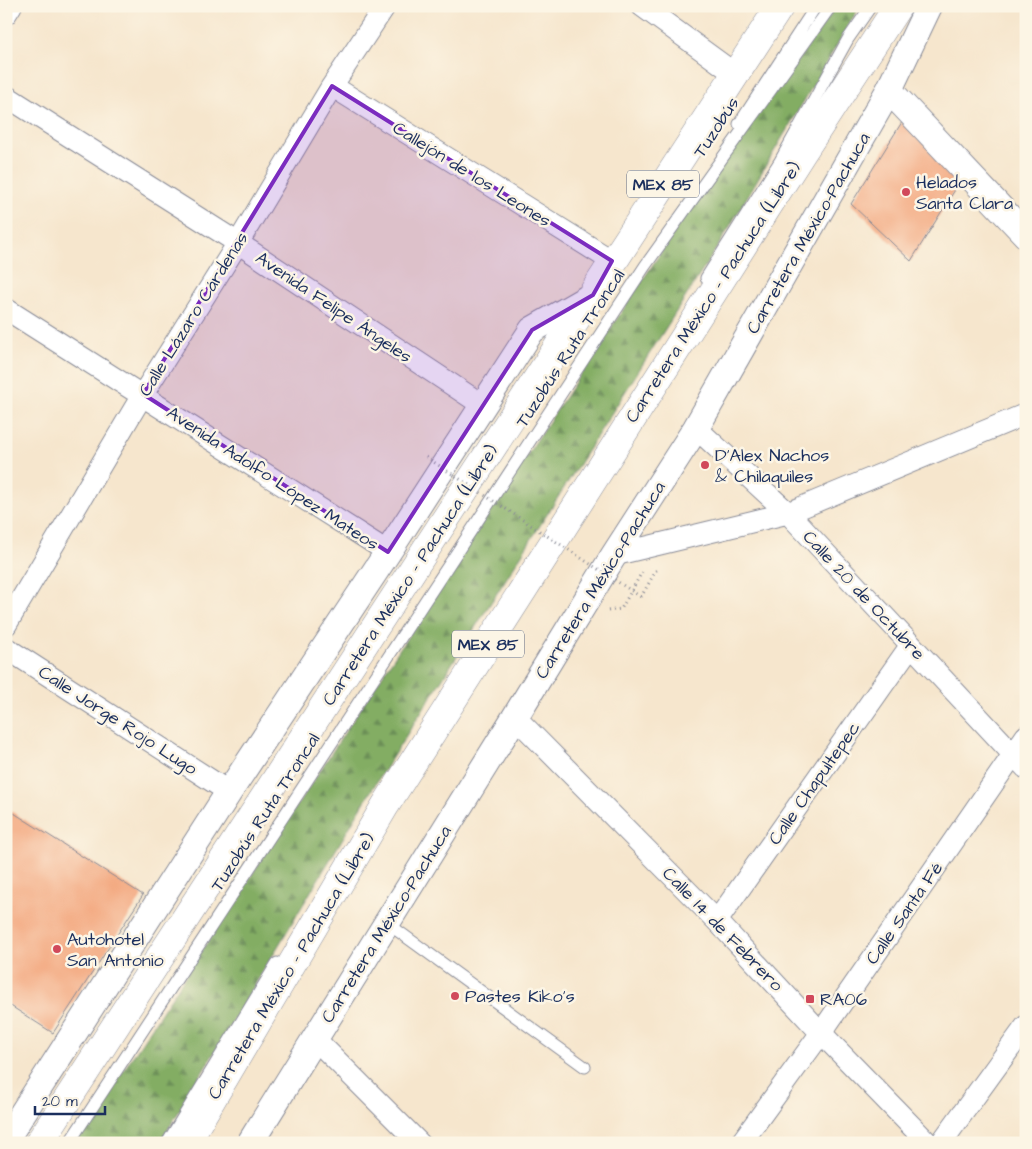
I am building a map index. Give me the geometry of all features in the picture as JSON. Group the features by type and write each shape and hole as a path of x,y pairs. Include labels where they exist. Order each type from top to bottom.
{"highway":[{"name":"Carretera México - Pachuca (Libre)","path":"40,1143 592,295 612,261 780,6"},
{"name":"Carretera México - Pachuca (Libre)","path":"186,1143 385,806 898,6"}],"street":[{"path":"6,14 11,6"},
{"name":"Calle Lázaro Cárdenas","path":"6,624 143,394 238,243 332,86 385,6"},
{"path":"642,6 735,74"},
{"name":"Carretera México-Pachuca","path":"250,1143 516,717 614,555 696,428 889,90 929,6"},
{"name":"Callejón de los Leones","path":"332,86 612,261"},
{"path":"889,90 1026,235"},
{"name":"Avenida Felipe Ángeles","path":"6,96 238,243 484,406"},
{"path":"6,1139 532,330 592,295"},
{"name":"Avenida Adolfo López Mateos","path":"6,309 143,394 388,552"},
{"path":"614,555 788,513 1026,414"},
{"name":"Calle 20 de Octubre","path":"696,428 788,513 1020,761"},
{"name":"Calle Chapultepec","path":"717,921 911,645"},
{"name":"Calle Jorge Rojo Lugo","path":"6,648 230,792"},
{"name":"Calle 14 de Febrero","path":"516,717 717,921 821,1033 928,1143"},
{"name":"Calle Santa Fé","path":"741,1143 1020,761 1026,736"},
{"path":"941,1143 1026,1026"},
{"path":"315,1039 419,1143"}],"lane":[{"name":"Tuzobús","path":"645,266 816,6"},
{"name":"Tuzobús Ruta Troncal","path":"69,1143 645,266 831,6"},
{"path":"701,286 780,160 848,39 871,6"},
{"path":"367,814 388,780"},
{"path":"387,923 585,1067"},
{"path":"168,1143 285,949"}],"path":[{"path":"426,457 641,597 660,565 655,561"},
{"path":"621,609 646,566"}],"highlighted area":[{"path":"332,86 612,261 593,295 532,330 388,552 143,394"}],"green space":[{"path":"837,6 860,6 720,243 376,783 160,1143 76,1143 687,213"}],"building":[{"name":"Helados Santa Clara","path":"902,122 961,180 911,261 851,204"},
{"name":"Autohotel San Antonio","path":"6,808 143,895 53,1033 6,1003"}],"place":[{"name":"Helados Santa Clara","path":"906,192"},
{"name":"D'Alex Nachos & Chilaquiles","path":"705,465"},
{"name":"Autohotel San Antonio","path":"57,949"},
{"name":"Pastes Kiko's","path":"455,996"},
{"name":"RA06","path":"810,999"}]}
